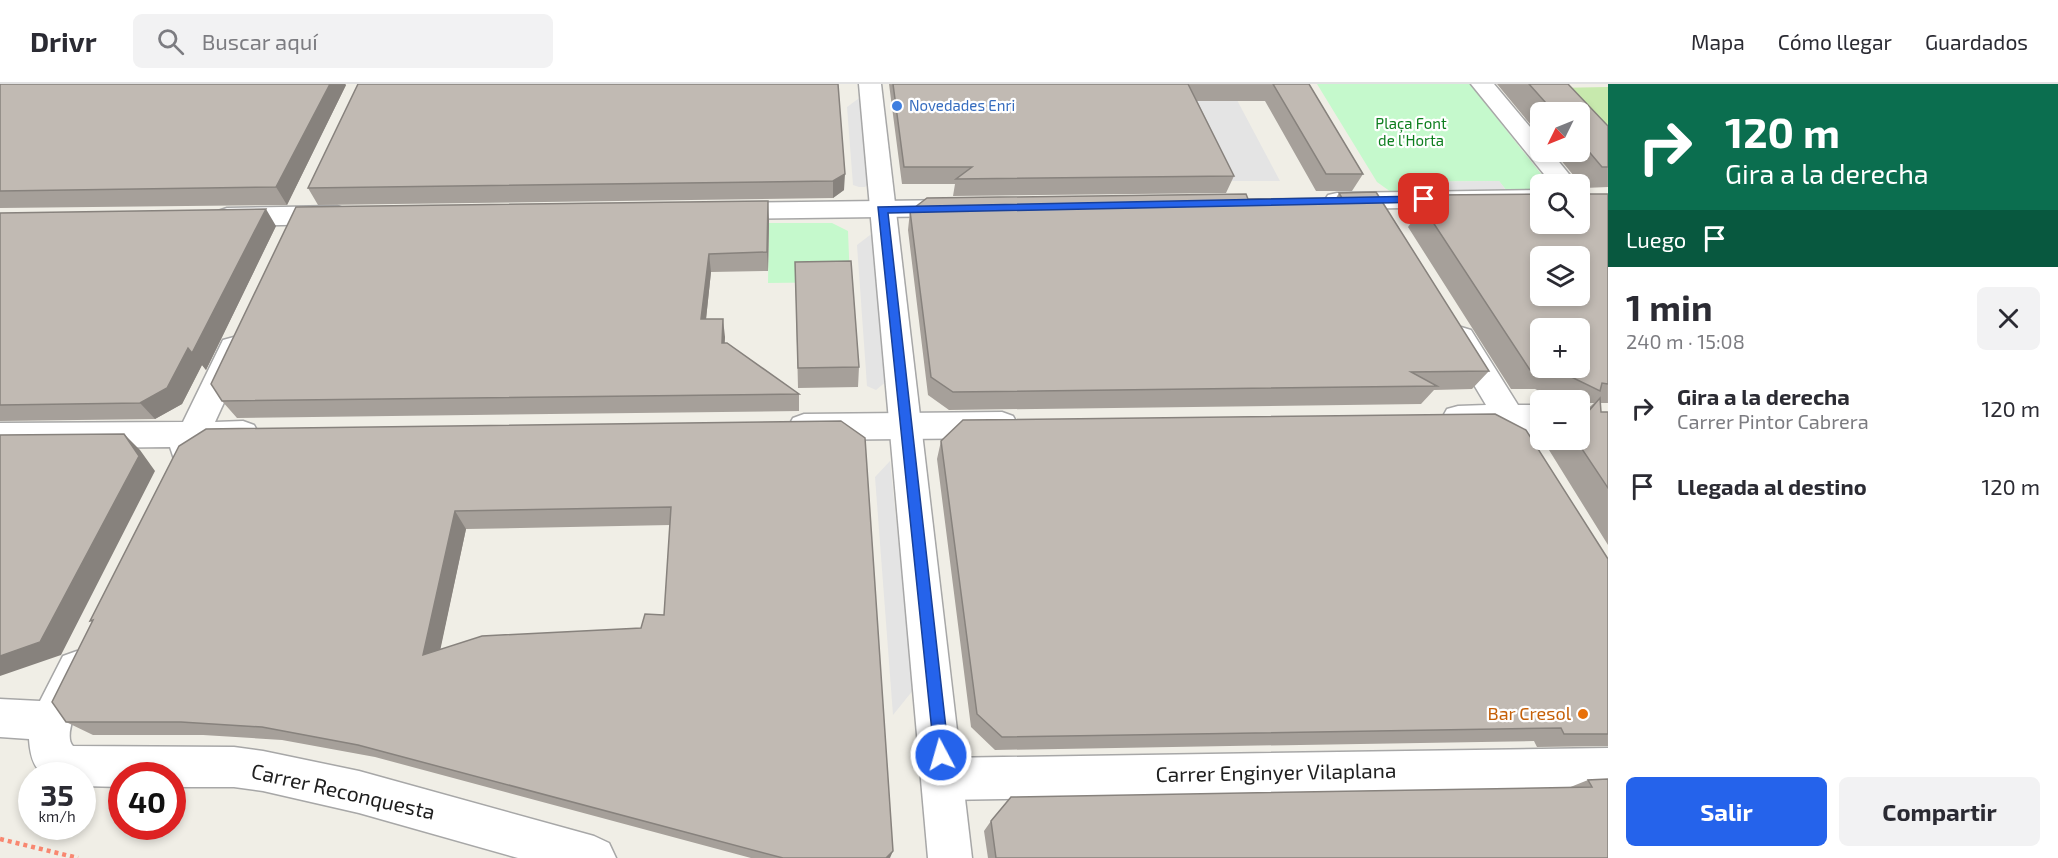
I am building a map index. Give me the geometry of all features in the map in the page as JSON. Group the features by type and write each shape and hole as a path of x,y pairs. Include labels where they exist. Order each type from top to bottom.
{"street":[{"path":"870,84 950,858"},
{"path":"1482,84 1557,174"},
{"path":"1359,171 1396,230"},
{"path":"282,247 311,186"},
{"path":"1311,201 1530,198"},
{"path":"703,211 985,207"},
{"path":"202,217 356,215"},
{"path":"1449,319 1534,458"},
{"path":"172,477 247,320"},
{"path":"1427,419 1530,417"},
{"path":"775,428 1036,424"},
{"path":"0,436 276,434"},
{"path":"0,718 51,721 88,647"},
{"name":"Carrer Reconquesta","path":"51,721 49,740 51,756 69,766 234,767 263,771 360,792 594,858"},
{"name":"Carrer Enginyer Vilaplana","path":"943,779 1608,768"}],"path":[{"path":"0,839 78,858"}],"green space":[{"name":"Plaça Font de l'Horta","path":"1317,84 1470,84 1541,174 1530,174 1530,194 1510,195 1499,181 1402,182 1410,196 1391,192 1377,182"},
{"path":"1608,87 1608,151 1590,126 1590,102 1569,102 1553,88"},
{"path":"769,223 832,223 848,231 850,282 768,283"}],"shaded area":[{"path":"862,96 870,182 865,187 859,187 853,185 847,107"},
{"path":"1237,100 1280,181 1221,181 1182,101"},
{"path":"1499,181 1510,195 1410,196 1401,182"},
{"path":"874,232 887,381 876,390 867,386 857,245"},
{"path":"890,461 914,689 893,715 875,477"}],"building":[{"path":"0,84 330,84 276,187 0,191"},
{"path":"358,84 838,84 845,174 833,181 308,188"},
{"path":"893,84 1188,84 1234,176 956,179 972,167 904,167"},
{"path":"1273,84 1309,84 1363,174 1326,174"},
{"path":"1529,84 1568,84 1585,102 1545,102"},
{"path":"1590,107 1608,126 1608,167 1602,167 1590,153"},
{"path":"1376,192 1489,371 1411,372 1437,386 953,392 931,377 910,211 927,198 1246,194 1248,199 1342,198 1339,193"},
{"path":"1530,194 1530,234 1590,234 1590,194 1608,194 1608,384 1602,383 1600,391 1573,378 1590,378 1590,318 1530,318 1530,370 1423,207 1433,195"},
{"path":"768,201 767,252 709,254 701,319 723,319 722,343 727,343 799,394 222,401 211,384 296,207"},
{"path":"266,209 192,353 188,348 167,388 140,403 0,405 0,213"},
{"path":"851,261 859,367 798,368 795,262"},
{"path":"1600,398 1601,412 1608,412 1608,488 1583,450 1590,450 1590,410"},
{"path":"1495,414 1526,430 1530,436 1530,450 1539,450 1608,559 1608,734 1564,734 1561,728 1002,737 977,714 941,441 963,420"},
{"path":"841,421 865,438 893,851 886,858 783,858 358,745 262,727 181,722 66,722 52,702 93,620 90,621 179,446 206,429","holes":["671,507 664,615 645,614 641,628 482,636 423,655 455,511"]},
{"path":"124,434 139,456 40,642 0,656 0,435"},
{"path":"1608,779 1608,858 996,858 991,821 1011,797 1592,787 1588,780"}],"place":[{"name":"Novedades Enri","path":"897,106"},
{"name":"Bar Cresol","path":"1583,714"}],"route":[{"path":"941,755 882,209 1424,199"}]}
